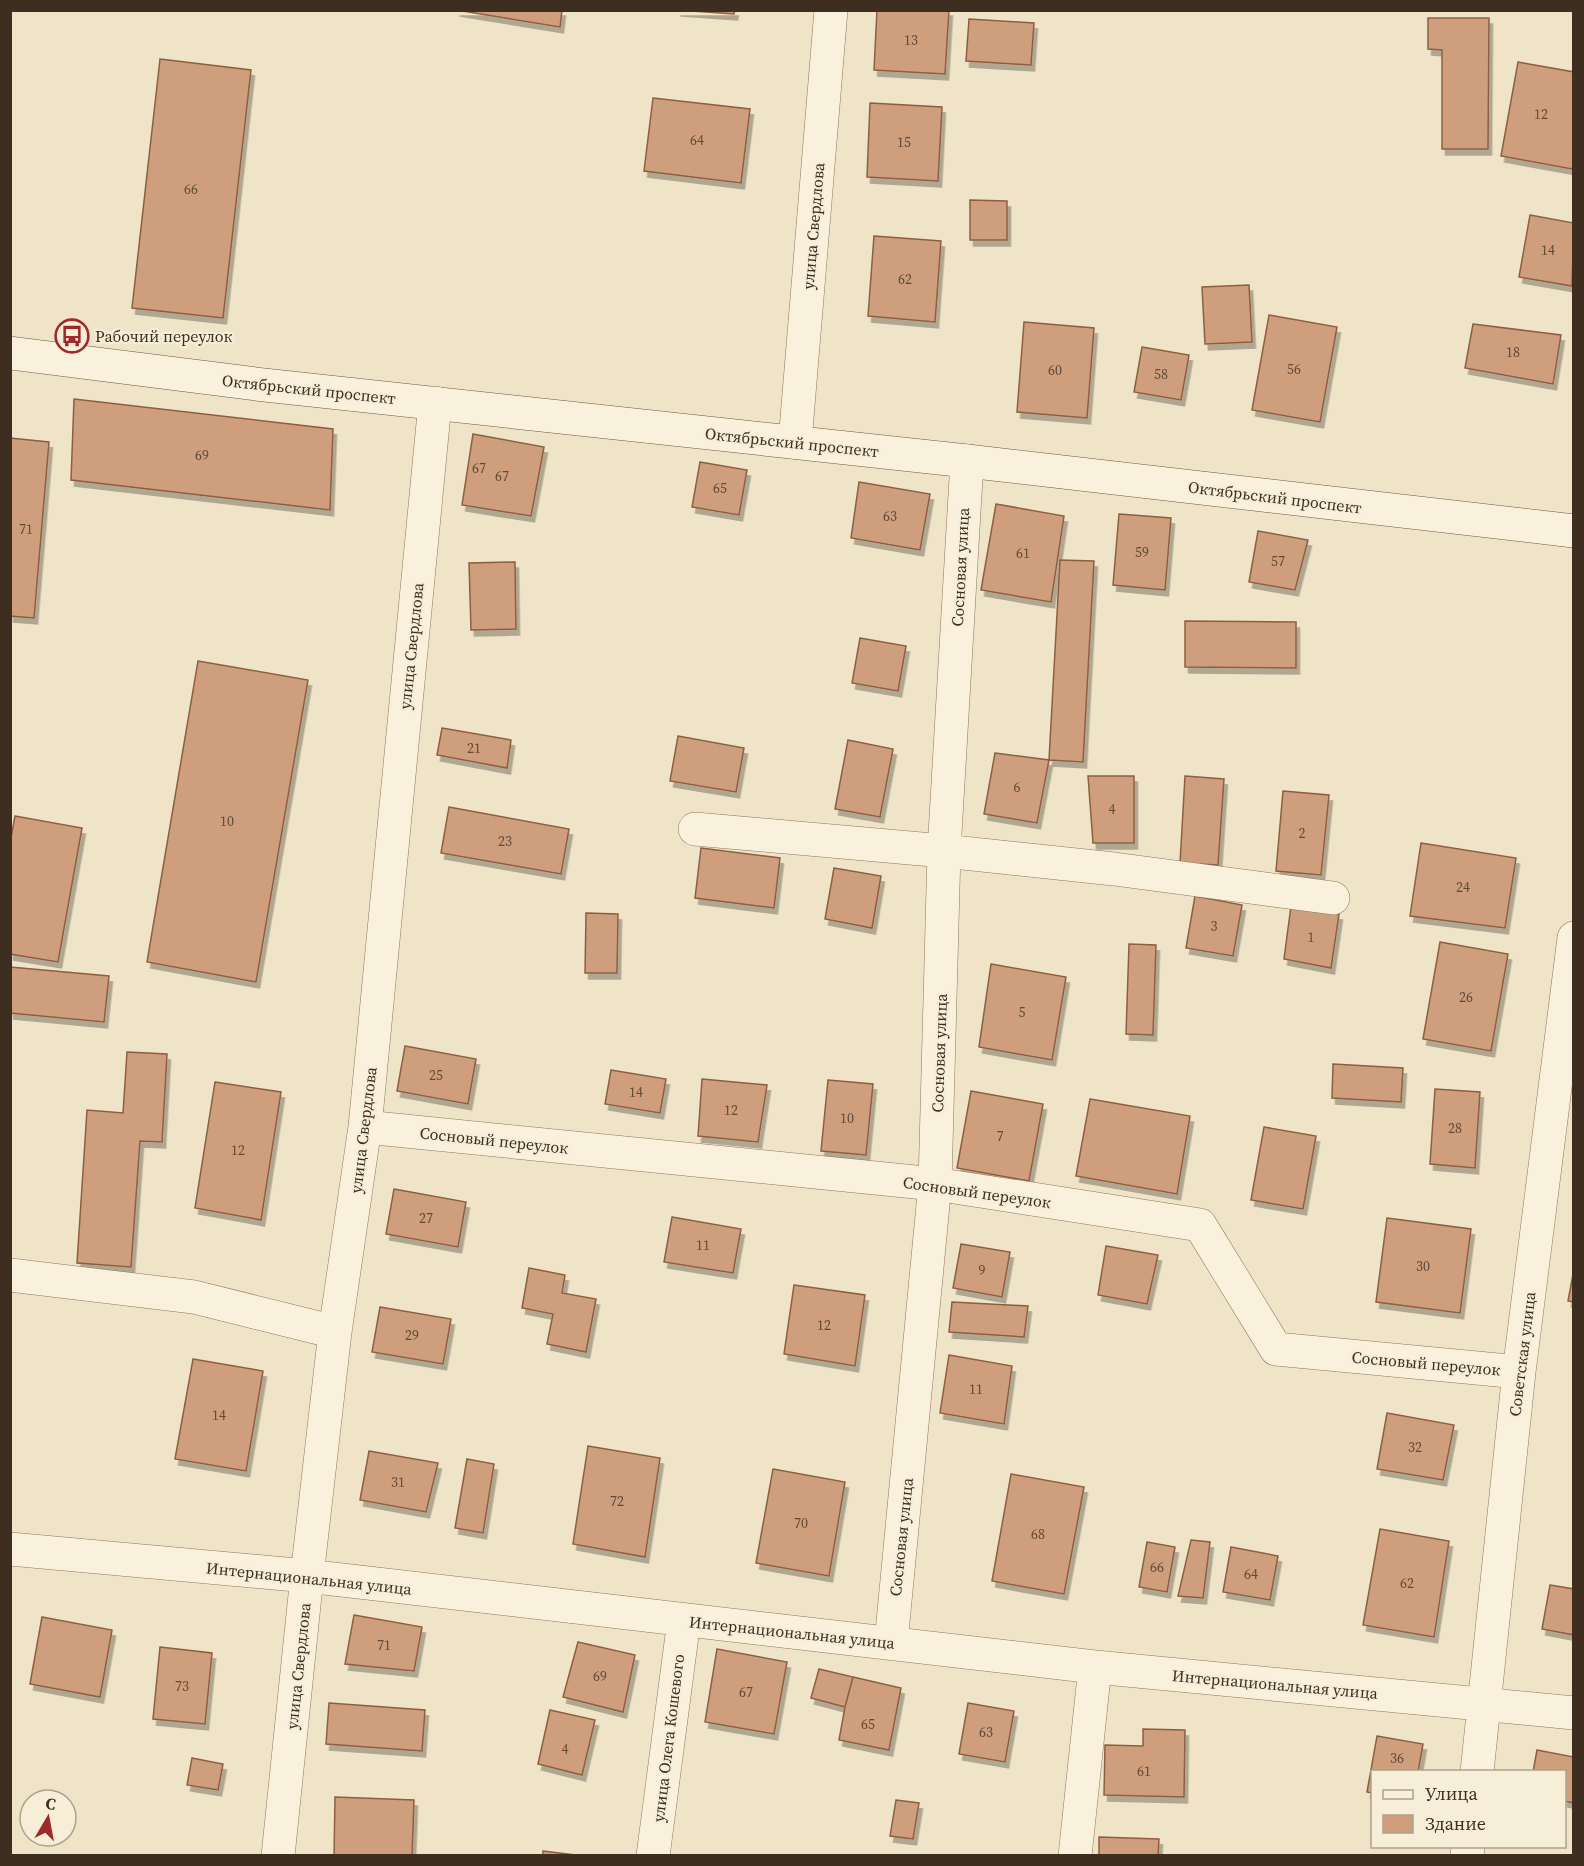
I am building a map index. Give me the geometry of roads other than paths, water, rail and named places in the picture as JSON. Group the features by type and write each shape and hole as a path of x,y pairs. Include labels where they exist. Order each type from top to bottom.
{"street":[{"name":"улица Свердлова","path":"795,442 831,10"},
{"name":"Октябрьский проспект","path":"10,353 256,384 967,461 1574,531"},
{"name":"улица Свердлова","path":"278,1856 335,1332 365,1126 435,403"},
{"name":"Сосновая улица","path":"891,1643 935,1184 944,851 967,461"},
{"path":"695,830 944,851 1125,870 1333,898"},
{"name":"Советская улица","path":"1477,1770 1520,1372 1574,938"},
{"name":"Сосновый переулок","path":"365,1126 935,1184 1200,1225 1276,1349 1520,1372"},
{"path":"10,1275 194,1296 335,1332"},
{"name":"Интернациональная улица","path":"10,1549 307,1576 1095,1667 1574,1713"},
{"name":"улица Олега Кошевого","path":"653,1856 684,1620"},
{"path":"1075,1856 1095,1667"}],"place":[{"name":"Рабочий переулок","path":"72,336"}]}
